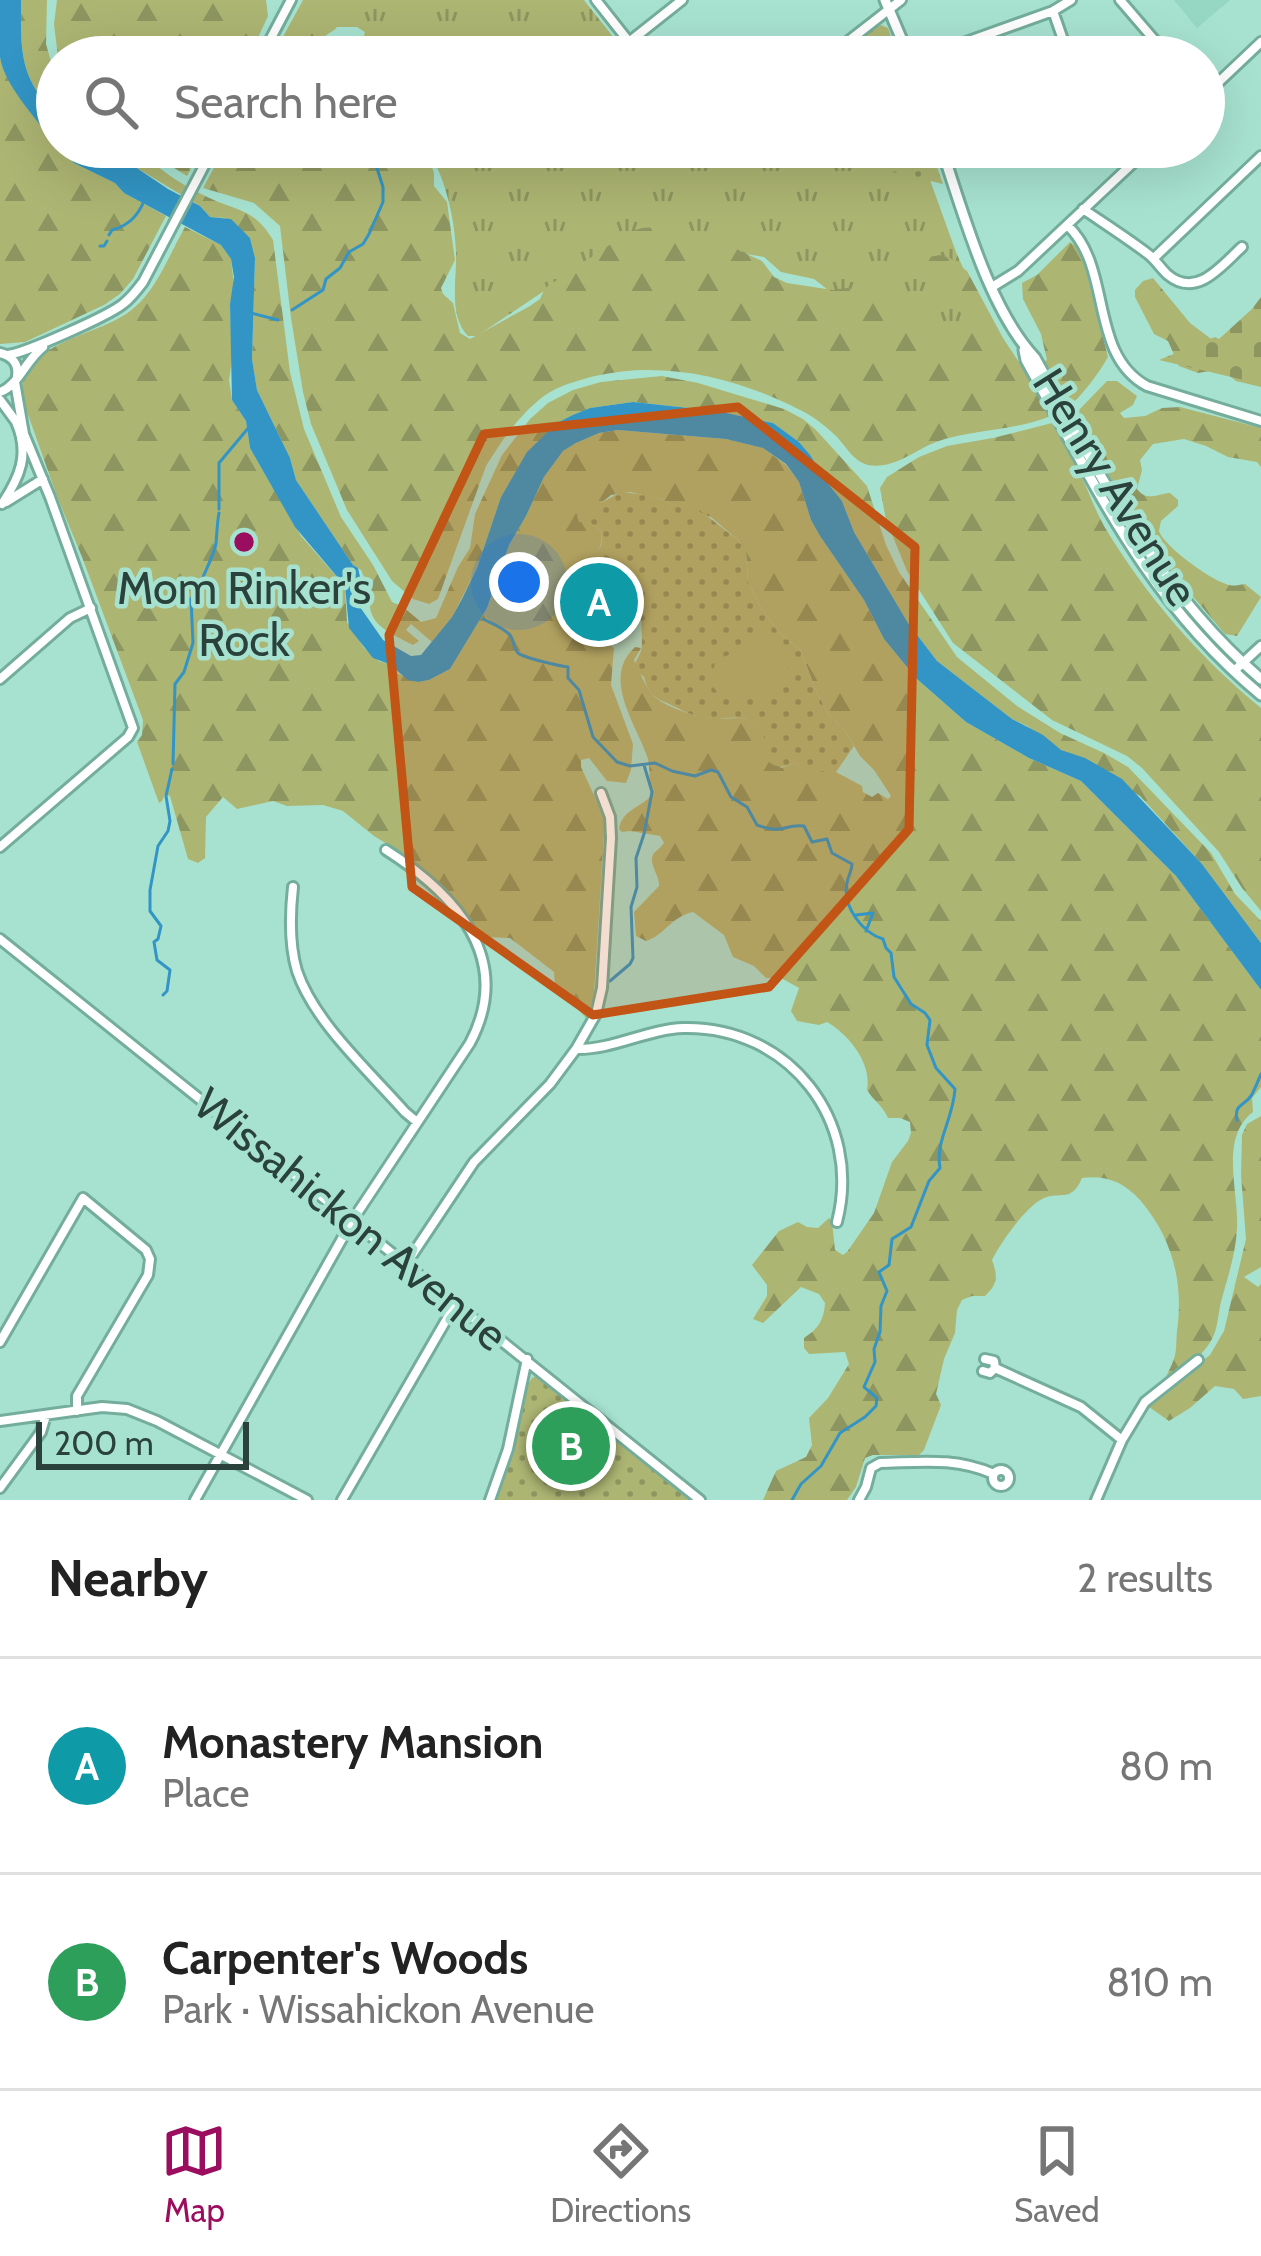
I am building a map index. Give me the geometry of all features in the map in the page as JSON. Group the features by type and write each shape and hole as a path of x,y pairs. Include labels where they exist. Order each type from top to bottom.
{"main road":[{"path":"888,4 900,36"},
{"name":"Henry Avenue","path":"948,168 992,287 1131,550 1194,632 1261,679"},
{"name":"Henry Avenue","path":"1238,667 1261,695"}],"street":[{"path":"272,36 291,0"},
{"path":"596,0 624,36"},
{"path":"637,36 682,0"},
{"path":"852,36 888,4 901,0"},
{"path":"983,36 1071,0"},
{"path":"1120,0 1151,36"},
{"path":"1053,11 1062,36"},
{"path":"1225,76 1261,42"},
{"path":"1154,258 1261,156"},
{"path":"3,354 19,354 119,308 143,282 203,168"},
{"path":"992,287 1013,276 1126,168"},
{"path":"1083,209 1154,258 1176,280 1198,283 1242,247"},
{"path":"1067,225 1088,253 1115,351 1128,372 1147,386 1261,422"},
{"path":"0,847 133,728 43,479 24,434 0,396 28,359 53,338"},
{"path":"3,354 16,363 24,434"},
{"path":"1,506 22,468 23,444 16,422"},
{"path":"1,506 43,479"},
{"path":"0,679 70,618 91,608"},
{"path":"1238,667 1261,646"},
{"path":"406,1264 474,1162 543,1093 596,1013 602,994 611,838 601,793"},
{"path":"196,1500 352,1221 480,1023 486,1000 480,946 460,914 386,850"},
{"path":"292,887 295,961 310,999 417,1122"},
{"name":"Wissahickon Avenue","path":"0,939 700,1500"},
{"path":"576,1049 684,1028 728,1033 767,1049 810,1087 834,1129 844,1174 837,1222"},
{"path":"0,1342 82,1198 142,1246 148,1254 148,1275 77,1396 77,1411"},
{"path":"342,1500 455,1303"},
{"path":"490,1500 508,1449 527,1359"},
{"path":"1096,1500 1122,1440 1149,1398 1198,1360"},
{"path":"995,1368 1082,1407 1122,1440"},
{"path":"0,1421 115,1407 138,1412 307,1500"},
{"path":"0,1488 40,1432 46,1415"},
{"path":"859,1500 873,1466 880,1463 945,1461 994,1474"}],"highlighted area":[{"path":"738,407 915,547 909,829 769,987 593,1015 412,887 389,635 484,434"}],"shaded area":[{"path":"1174,0 1230,0 1197,28"}],"green space":[{"path":"21,0 47,0 46,36 36,36 36,89 22,48"},
{"path":"57,0 266,0 268,16 259,36 55,36"},
{"path":"303,0 317,0 320,20 337,28 325,36 283,36"},
{"path":"307,0 584,0 612,36 364,36 357,27 318,27"},
{"path":"881,25 891,36 863,36"},
{"path":"0,58 36,119 36,168 84,168 166,216 120,294 25,342 0,344"},
{"path":"137,168 160,168 250,215 273,240 290,372 304,429 341,517 392,602 421,622 436,618 470,548 475,514 502,455 530,419 573,390 662,376 784,409 816,430 867,486 899,572 957,657 1017,706 1128,767 1211,853 1235,894 1261,921 1261,943 1202,864 1140,796 1012,719 937,661 908,623 854,532 842,501 811,456 773,423 633,402 590,408 557,423 501,497 477,568 452,617 432,642 411,624 406,630 419,641 413,645 388,632 374,618 361,570 296,480 257,390 252,359 255,258 250,238 225,218 210,217"},
{"path":"214,168 432,168 434,186 447,202 455,260 441,288 453,303 460,333 470,339 530,306 545,288 629,232 668,226 718,236 762,261 774,277 787,283 847,288 895,303 914,312 930,332 946,337 960,331 962,318 927,270 929,257 950,258 967,271 1026,373 1047,360 1041,334 1023,299 1022,283 1037,275 1070,242 1083,259 1108,357 1078,398 1053,415 952,437 877,466 858,460 808,414 724,380 647,370 568,384 527,411 492,456 438,599 429,604 413,599 392,581 347,510 311,424 280,226 254,203 203,188"},
{"path":"876,168 937,168 943,184"},
{"path":"878,168 930,180 980,306 962,335 939,338 832,293 814,279 781,272 764,257 740,253 550,287 477,336 468,336 456,308 451,211 438,169"},
{"path":"185,227 221,245 231,259 229,380 232,400 246,421 250,448 301,536 345,586 347,622 379,661 417,682 450,669 487,608 509,545 544,477 563,451 576,443 618,430 726,439 763,448 799,482 820,536 884,639 917,679 966,722 1081,781 1176,876 1261,990 1261,1087 1252,1098 1253,1112 1236,1136 1234,1150 1235,1247 1214,1335 1196,1359 1163,1384 1175,1356 1179,1313 1177,1278 1168,1245 1151,1214 1127,1189 1107,1179 1082,1178 1069,1194 1042,1199 1028,1210 992,1260 995,1284 985,1296 962,1300 936,1394 941,1405 924,1450 919,1455 865,1458 847,1500 763,1500 776,1471 806,1457 812,1445 809,1418 849,1364 845,1352 809,1354 804,1348 804,1338 823,1314 825,1303 819,1294 801,1287 763,1323 753,1319 767,1296 767,1285 752,1265 779,1231 798,1222 818,1228 829,1218 835,1250 843,1255 847,1252 874,1213 892,1162 911,1133 910,1122 888,1118 869,1094 862,1060 843,1034 827,1022 797,1021 791,1011 799,988 781,978 766,978 754,966 733,957 724,935 693,912 646,941 636,936 634,912 659,886 652,857 664,843 660,836 619,829 628,813 652,795 647,756 621,685 621,672 635,647 641,648 634,660 642,678 663,702 706,718 753,722 781,768 795,763 807,772 836,772 872,797 878,793 891,796 829,715 800,649 778,632 760,606 748,582 746,552 739,541 711,517 630,492 611,495 588,522 602,536 588,574 608,585 585,587 570,604 582,628 614,648 611,685 633,744 626,783 607,781 589,758 581,760 605,819 594,994 587,1019 555,985 554,972 510,938 481,937 464,910 405,855 343,811 273,801 237,809 223,797 206,817 205,858 198,863 188,859 170,796 165,794 159,803 137,742 143,720 21,395 35,361 120,317 143,299"},
{"path":"1153,278 1190,323 1218,344 1261,354 1261,387 1236,381 1225,372 1198,373 1179,366 1168,341 1154,334 1135,297 1143,281"},
{"path":"1261,297 1261,384 1159,360 1219,339"},
{"path":"1107,381 1117,381 1137,396 1120,413 1124,418 1180,407 1261,428 1261,467 1184,439 1153,444 1140,460 1137,489 1152,496 1170,493 1178,500 1159,531 1169,545 1209,575 1229,585 1245,584 1261,597 1237,636 1225,634 1154,551 1105,468 1101,465 1081,476 1104,526 1156,601 1216,668 1261,708 1261,911 1219,852 1142,768 1052,720 953,643 907,571 886,520 880,488 887,477 947,446 1052,423 1077,412"},
{"path":"621,492 697,508 739,541 746,552 748,582 760,606 778,632 800,649 829,715 854,746 836,772 806,772 795,763 775,766 769,762 763,734 749,720 700,717 651,693 644,677 633,668 642,644 637,600 618,582 588,574 586,569 602,541 601,530 579,522 577,516"},
{"path":"768,636 786,645 791,659 785,673 756,697 738,701 722,696 711,681 715,663 758,637"},
{"path":"1261,1116 1261,1267 1244,1277 1258,1287 1261,1284 1261,1396 1243,1399 1234,1389 1215,1386 1169,1421 1149,1407 1150,1402 1210,1355 1224,1331 1246,1239 1242,1135 1247,1124"},
{"path":"538,1375 693,1500 495,1500 510,1461 527,1386"}],"water":[{"path":"0,0 21,0 24,62 36,89 36,119 8,79 0,57"},
{"path":"84,168 137,168 210,217 231,219 250,238 255,258 252,359 257,390 296,480 358,568 364,594 360,607 383,640 411,656 421,655 452,617 477,568 501,497 527,452 557,423 590,408 633,402 773,423 811,456 842,501 854,532 908,623 937,661 1012,719 1061,750 1122,779 1202,864 1261,943 1261,990 1176,876 1081,781 966,722 917,679 884,639 820,536 799,482 786,464 763,448 726,439 618,430 576,443 563,451 544,477 509,545 487,608 450,669 418,682 373,658 349,628 345,586 295,527 250,448 246,421 232,400 231,259 221,245 124,193 115,183"}],"waterway":[{"path":"292,310 323,290 326,279 369,234 383,202 377,168"},
{"path":"109,235 132,220 144,201"},
{"path":"100,246 107,241"},
{"path":"251,313 278,320"},
{"path":"219,509 219,463 250,426"},
{"path":"173,764 175,684 193,643 191,599 215,548 219,513"},
{"path":"483,619 507,632 518,653 568,667 568,678 579,690 593,737 617,762 630,766 655,763 695,776 718,772 731,797 747,807 757,825 773,829 804,826 812,842 827,839 832,853 852,864 846,892 851,910 862,925 883,939 891,953 894,977 911,1004 930,1020 927,1045 936,1068 955,1089 940,1168 929,1181 911,1227 892,1239 889,1265 879,1272 887,1291 875,1362 864,1387 877,1398 876,1406 840,1433 821,1466 792,1500"},
{"path":"610,981 633,958 636,858 652,792 644,765"},
{"path":"163,995 170,970 157,960 154,942 161,926 150,911 150,890 158,846 170,821 166,796 172,769"},
{"path":"856,915 873,913 866,931"},
{"path":"1237,1120 1238,1108 1251,1096 1261,1074"}],"place":[{"name":"Mom Rinker's Rock","path":"244,542"},
{"name":"Monastery Mansion","path":"599,602"},
{"name":"Carpenter's Woods","path":"571,1446"}]}
